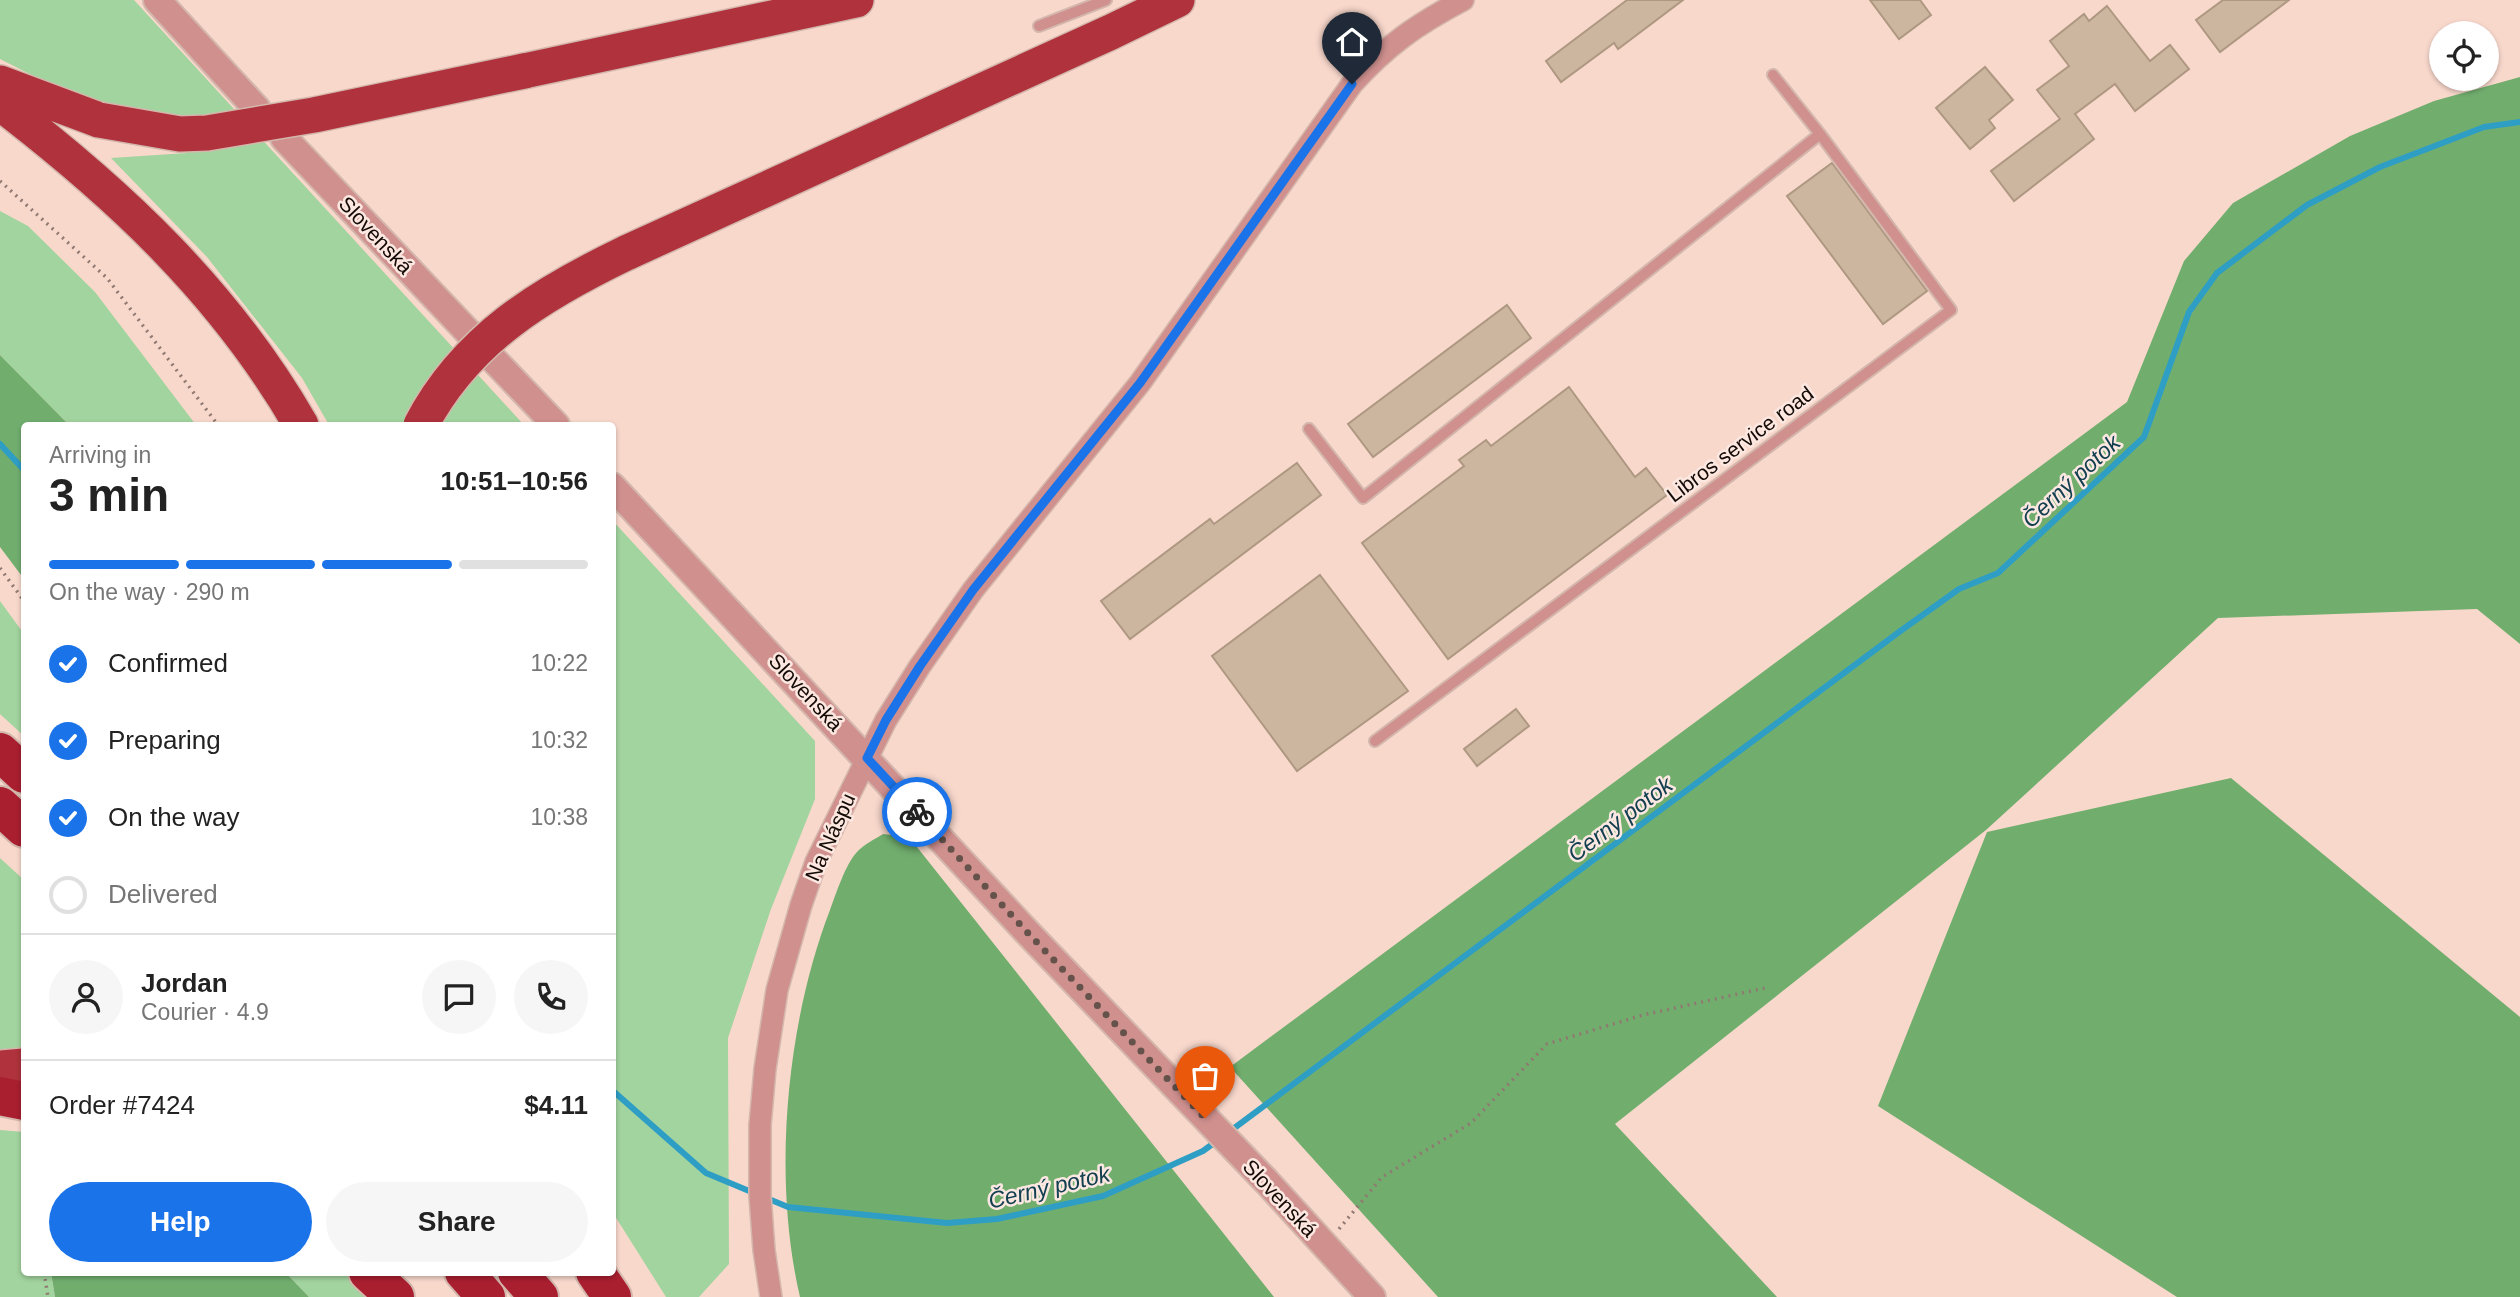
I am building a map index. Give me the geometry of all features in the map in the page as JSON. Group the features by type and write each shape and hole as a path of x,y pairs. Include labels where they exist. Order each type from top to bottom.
{"highway":[{"path":"0,83 99,120 180,134 207,133 314,115 856,0"},
{"path":"423,422 455,372 517,314 552,292 626,253 1177,0"},
{"path":"0,103 65,153 139,218 206,290 266,369 300,422"},
{"path":"0,752 21,771"},
{"path":"0,806 21,825"},
{"path":"0,1069 21,1066"},
{"path":"0,1096 21,1100"},
{"path":"372,1276 395,1297"},
{"path":"468,1276 486,1297"},
{"path":"521,1276 539,1297"},
{"path":"598,1276 612,1297"}],"street":[{"path":"157,0 257,109"},
{"name":"Na Náspu","path":"771,1297 760,1196 760,1125 770,1030 788,948 816,862 886,720 973,590 1140,383 1352,84 1381,53 1410,30 1463,0"},
{"name":"Slovenská","path":"285,138 468,332"},
{"path":"492,358 553,422"},
{"name":"Slovenská","path":"616,490 1027,932 1267,1182 1372,1297"}],"lane":[{"path":"1039,26 1106,0"},
{"path":"1309,429 1363,498 1819,134 1773,75"},
{"name":"Libros service road","path":"1375,741 1951,310 1819,134"}],"path":[{"path":"0,181 107,278 216,422"},
{"path":"0,568 21,597"},
{"path":"1325,1247 1382,1177 1471,1123 1547,1044 1643,1015 1765,988"},
{"path":"45,1276 48,1297"}],"green space":[{"path":"0,0 134,0 521,422 327,422 302,378 207,257 111,158 187,153 155,112 87,103 0,59"},
{"path":"2520,77 2520,644 2477,609 2218,618 1986,830 1615,1124 1777,1297 1438,1297 1230,1067 2127,402 2184,261 2233,203 2350,136 2434,101 2470,91 2499,91 2499,83"},
{"path":"0,211 28,226 95,292 194,422 66,422 0,355"},
{"path":"0,355 66,422 21,422 21,575 0,547"},
{"path":"616,524 815,741 815,799 771,909 728,1038 729,1264 699,1297 666,1297 616,1218"},
{"path":"0,601 21,630 21,733 0,714"},
{"path":"2231,778 2520,1017 2520,1297 2177,1297 1878,1106 1987,832"},
{"path":"883,834 909,837 1274,1297 800,1297 791,1251 787,1202 788,1102 794,1051 815,954 841,880 857,852"},
{"path":"0,858 21,877 21,1049 0,1054"},
{"path":"0,1130 21,1132 21,1276 52,1276 55,1297 0,1297"},
{"path":"52,1276 289,1276 309,1297 55,1297"},
{"path":"289,1276 348,1276 370,1297 309,1297"}],"building":[{"path":"1627,0 1683,0 1618,49 1614,43 1561,82 1546,61"},
{"path":"1870,0 1920,0 1931,15 1899,39"},
{"path":"2223,0 2289,0 2220,52 2196,20"},
{"path":"2107,6 2150,61 2170,45 2189,69 2135,111 2115,84 2075,114 2094,139 2014,201 1991,171 2060,119 2037,90 2069,66 2050,41 2084,14 2089,21"},
{"path":"1985,67 2013,100 1989,120 1995,128 1970,149 1936,108"},
{"path":"1832,163 1927,291 1883,324 1787,196"},
{"path":"1507,305 1531,338 1373,457 1348,424"},
{"path":"1569,387 1635,477 1646,468 1667,495 1448,659 1362,543 1464,466 1459,460 1486,440 1491,446"},
{"path":"1297,463 1321,495 1130,639 1101,601 1210,519 1214,524"},
{"path":"1320,575 1408,691 1297,771 1212,656"},
{"path":"1516,709 1529,726 1477,766 1464,749"}],"waterway":[{"name":"Černý potok","path":"1229,1132 1899,632 1959,589 1998,573 2144,437 2189,312 2217,273 2307,205 2380,167 2484,127 2520,122"},
{"name":"Černý potok","path":"0,444 21,467"},
{"name":"Černý potok","path":"616,1094 706,1173 754,1193"},
{"name":"Černý potok","path":"764,1197 788,1207 947,1223 997,1219 1103,1196 1203,1151 1218,1140"}],"way so far":[{"path":"917,812 1027,932 1205,1118"}],"route":[{"path":"917,812 867,758 886,720 973,590 1140,383 1352,84"}]}
